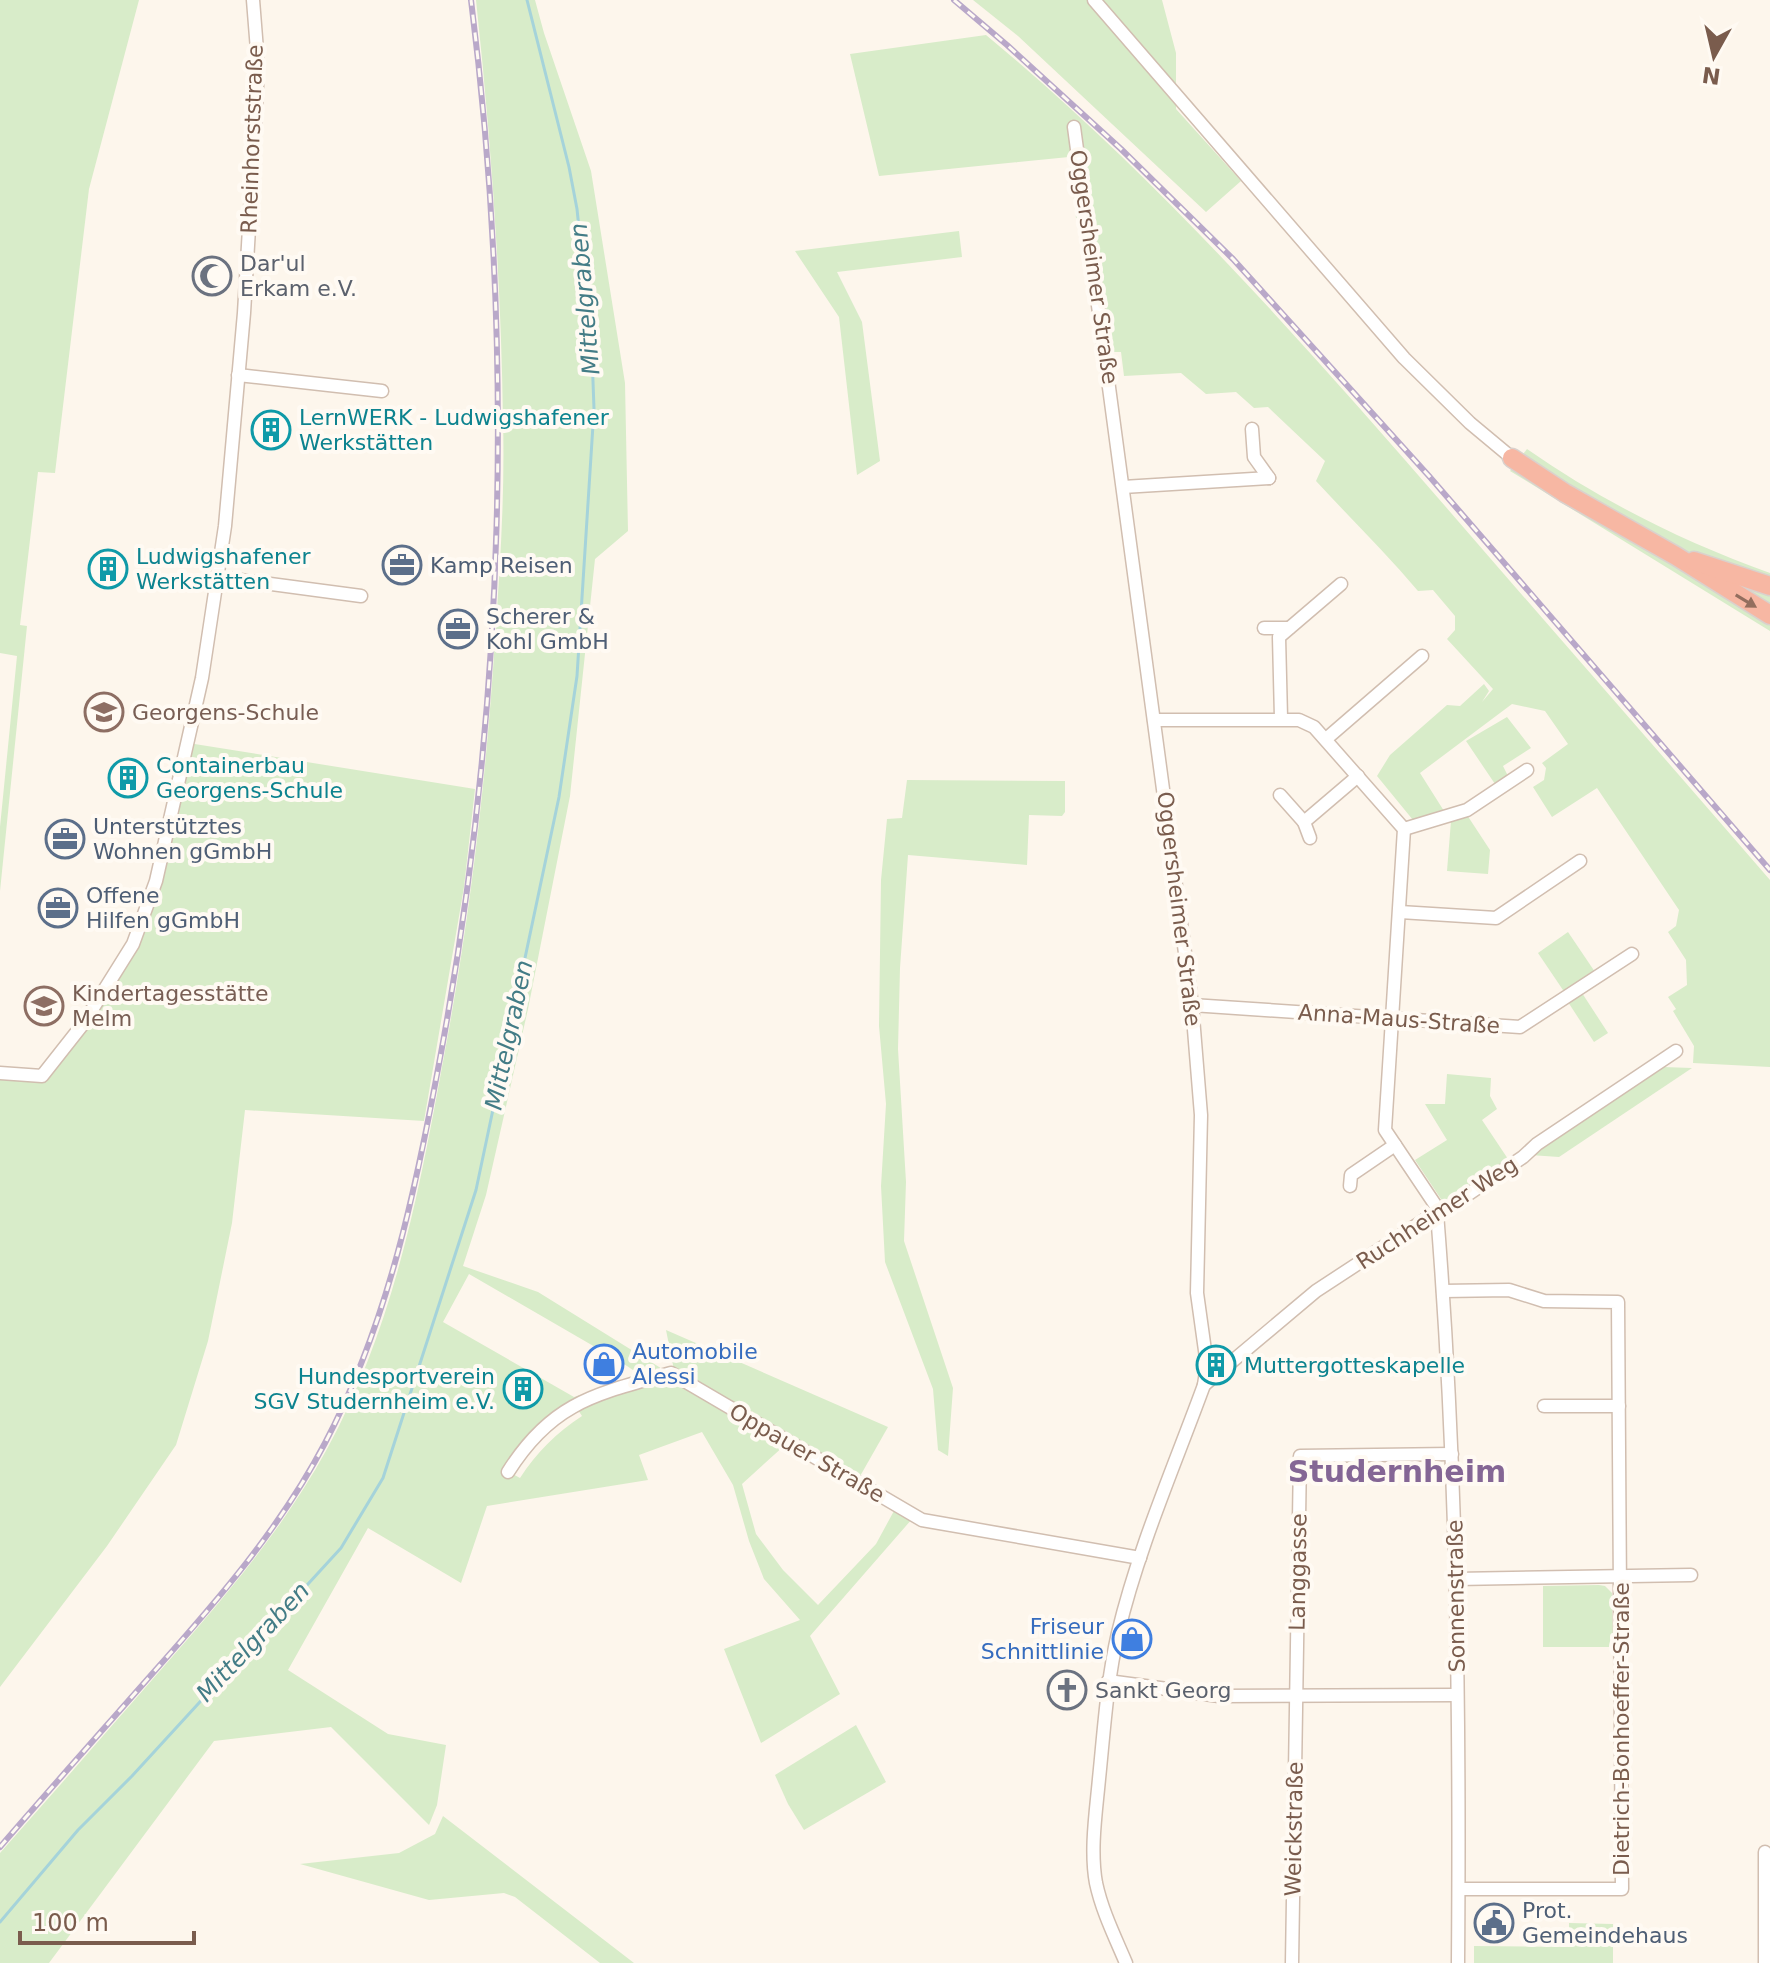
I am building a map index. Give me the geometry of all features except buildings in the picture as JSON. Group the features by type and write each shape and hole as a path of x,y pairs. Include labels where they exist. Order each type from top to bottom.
{"highway":[{"path":"1512,458 1770,615"},
{"path":"1676,556 1770,586"}],"street":[{"name":"Rheinhorststraße","path":"0,1073 42,1076 83,1024 133,944 156,881 200,689 218,577 244,313 257,93 253,0"},
{"path":"1094,0 1404,358 1470,423 1512,458"},
{"name":"Oggersheimer Straße","path":"1074,127 1192,1005 1201,1115 1197,1293 1207,1365 1204,1385 1140,1558 1118,1632 1108,1681 1094,1853 1096,1880 1103,1907 1126,1963"},
{"path":"238,375 382,391"},
{"path":"1123,487 1269,478 1254,457 1252,429"},
{"path":"218,577 361,596"},
{"path":"1281,718 1279,637 1341,584"},
{"path":"1264,628 1289,628"},
{"path":"1326,739 1422,656"},
{"path":"1154,720 1299,720 1314,727 1326,739 1404,829 1467,810 1527,770"},
{"path":"1304,822 1358,776"},
{"path":"1280,795 1304,822 1310,838"},
{"name":"Sonnenstraße","path":"1404,829 1385,1130 1436,1206 1437,1213 1452,1454 1456,1579 1458,1963"},
{"path":"1400,912 1496,918 1580,861"},
{"name":"Anna-Maus-Straße","path":"1192,1005 1520,1027 1632,954"},
{"name":"Ruchheimer Weg","path":"1204,1385 1316,1291 1442,1212 1676,1051"},
{"path":"1350,1186 1351,1175 1395,1145"},
{"name":"Dietrich-Bonhoeffer-Straße","path":"1443,1291 1509,1290 1544,1301 1618,1302 1622,1889 1459,1889"},
{"name":"Oppauer Straße","path":"508,1472 520,1453 550,1421 575,1404 615,1388 671,1373 922,1520 1140,1558"},
{"path":"1544,1406 1619,1406"},
{"name":"Langgasse","path":"1296,1695 1300,1456 1452,1454"},
{"path":"1456,1579 1691,1575"},
{"path":"1108,1681 1219,1696 1457,1695"},
{"name":"Weickstraße","path":"1292,1963 1296,1695"},
{"path":"1765,1852 1765,1963"}],"green space":[{"path":"0,0 139,0 89,189 55,473 38,472 20,625 27,626 0,891 0,827 17,656 0,653"},
{"path":"476,0 535,0 591,171 625,383 628,531 595,559 570,796 528,1009 486,1195 463,1266 538,1292 785,1445 742,1484 756,1534 783,1570 818,1605 876,1544 895,1509 912,1519 810,1636 840,1694 761,1743 724,1649 800,1620 764,1579 733,1485 702,1432 639,1455 648,1480 487,1506 461,1583 368,1528 288,1670 388,1734 446,1745 437,1805 429,1825 331,1727 214,1741 49,1963 0,1963 0,1853 223,1598 289,1511 309,1481 350,1404 386,1311 400,1263 442,1067 468,908 487,747 499,585 503,475 502,367 494,209","holes":["469,1274 621,1362 642,1376 574,1397 443,1322","574,1404 582,1416 548,1444 520,1478 509,1472"]},
{"path":"973,0 1162,0 1176,53 1176,109 1241,181 1206,212 1018,36"},
{"path":"986,35 1109,144 1281,321 1770,880 1770,1067 1693,1063 1694,1046 1668,997 1687,985 1686,960 1668,932 1676,926 1679,910 1597,788 1552,817 1533,787 1544,780 1546,768 1542,763 1568,744 1545,711 1512,704 1420,773 1444,811 1413,820 1377,776 1390,755 1447,705 1460,706 1484,684 1489,691 1482,702 1493,689 1447,639 1455,630 1455,616 1433,590 1418,591 1316,481 1325,461 1268,407 1254,408 1236,392 1206,394 1181,373 1124,376 1121,352 1111,352 1093,226 1076,218 1069,157 879,176 850,54"},
{"path":"959,231 962,257 837,272 862,322 880,461 857,475 839,317 795,251"},
{"path":"1527,449 1645,519 1706,548 1770,573 1770,631 1510,471"},
{"path":"1507,717 1531,748 1503,766 1508,776 1495,784 1466,741"},
{"path":"182,742 475,789 464,887 424,1121 245,1110 232,1223 208,1341 176,1445 107,1546 0,1687 0,1066 39,1070 86,1009 117,960 136,921 153,871"},
{"path":"907,780 1065,781 1065,812 1062,816 1029,815 1027,865 908,855 898,1049 906,1182 904,1241 953,1388 948,1456 938,1450 933,1389 885,1262 881,1186 886,1104 879,1026 881,880 887,819 902,818"},
{"path":"1467,815 1490,850 1488,874 1447,871 1451,821"},
{"path":"1568,932 1595,972 1565,993 1538,953"},
{"path":"1582,993 1608,1033 1594,1042 1568,1002"},
{"path":"1663,1067 1692,1068 1559,1157 1530,1155"},
{"path":"1447,1074 1491,1078 1490,1096 1497,1109 1482,1120 1510,1162 1445,1205 1415,1160 1447,1140 1425,1104 1445,1104"},
{"path":"666,1330 888,1427 859,1478 674,1370"},
{"path":"1599,1585 1612,1593 1613,1647 1543,1647 1543,1586"},
{"path":"856,1725 886,1782 804,1830 775,1775"},
{"path":"443,1816 634,1963 600,1963 515,1897 504,1893 429,1900 300,1864 399,1853 435,1834"},
{"path":"1569,1923 1613,1924 1613,1963 1474,1963 1474,1946 1569,1947"}],"waterway":[{"name":"Mittelgraben","path":"0,1922 78,1830 132,1776 341,1548 383,1478 476,1190 559,797 577,676 594,409 592,354 577,209 527,0"}],"railway":[{"path":"0,1847 200,1620 246,1564 288,1505 325,1443 347,1397 367,1350 398,1253 441,1053 462,922 479,791 490,660 498,395 494,263 485,132 471,0"},
{"path":"954,0 1121,149 1233,259 1429,476 1770,870"}],"place":[{"name":"Dar'ul Erkam e.V.","path":"212,276"},
{"name":"LernWERK - Ludwigshafener Werkstätten","path":"271,430"},
{"name":"Kamp Reisen","path":"402,565"},
{"name":"Ludwigshafener Werkstätten","path":"108,569"},
{"name":"Scherer & Kohl GmbH","path":"458,629"},
{"name":"Georgens-Schule","path":"104,712"},
{"name":"Containerbau Georgens-Schule","path":"128,778"},
{"name":"Unterstütztes Wohnen gGmbH","path":"65,839"},
{"name":"Offene Hilfen gGmbH","path":"58,908"},
{"name":"Kindertagesstätte Melm","path":"44,1006"},
{"name":"Automobile Alessi","path":"604,1364"},
{"name":"Muttergotteskapelle","path":"1216,1365"},
{"name":"Hundesportverein SGV Studernheim e.V.","path":"523,1389"},
{"name":"Friseur Schnittlinie","path":"1132,1639"},
{"name":"Sankt Georg","path":"1067,1690"},
{"name":"Prot. Gemeindehaus","path":"1494,1923"}],"district":[{"name":"Studernheim","path":"1397,1471"}]}
